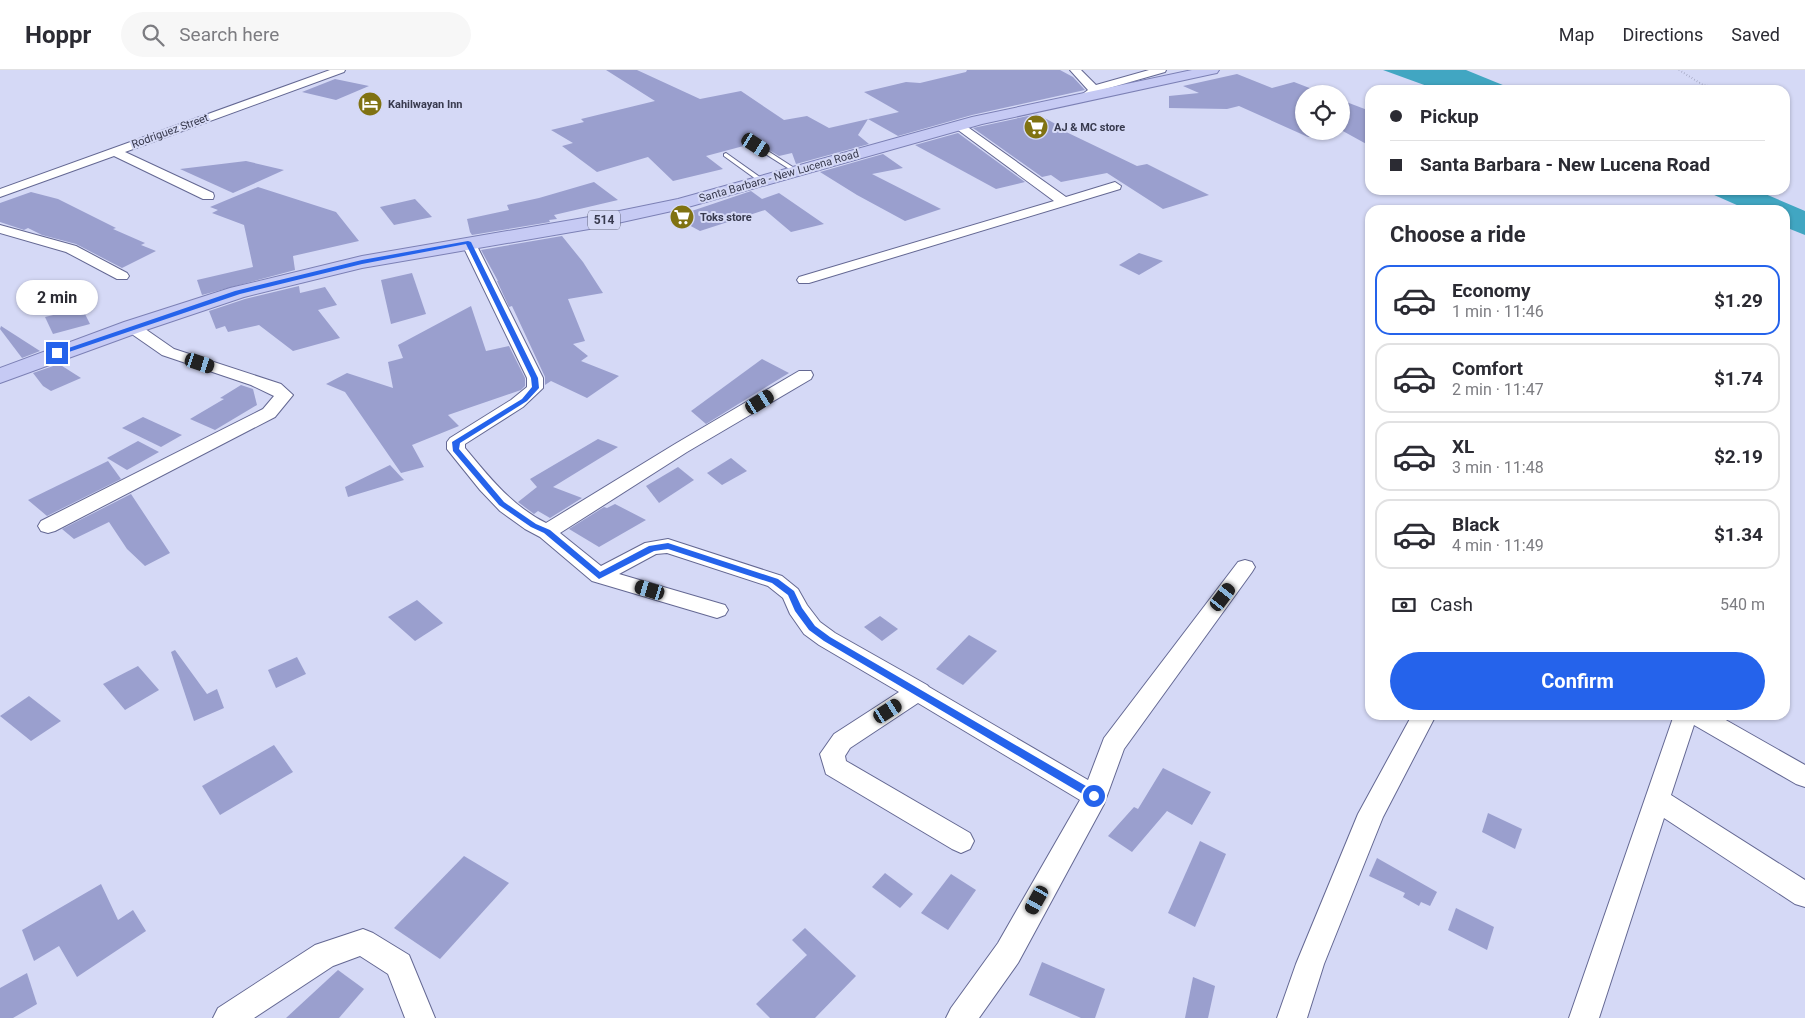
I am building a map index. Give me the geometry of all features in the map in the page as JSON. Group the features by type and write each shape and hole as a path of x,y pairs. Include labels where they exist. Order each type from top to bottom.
{"main road":[{"name":"Santa Barbara - New Lucena Road","path":"0,376 132,327 238,292 362,262 681,204 958,125 1088,95 1212,70"}],"street":[{"name":"Rodriguez Street","path":"0,193 340,70"},
{"path":"1075,70 1088,95 1161,70"},
{"path":"958,125 1064,202"},
{"path":"114,151 208,196"},
{"path":"804,280 1115,186"},
{"path":"0,229 71,249 122,276"},
{"path":"468,242 535,378 535,388 525,400 465,435 456,442 456,449 502,504 534,526 547,532 599,576 717,610"},
{"path":"48,526 269,413 284,395 275,388 257,381 168,352 132,327"},
{"path":"547,532 681,448 805,375"},
{"path":"599,576 652,548 668,546 775,581 791,594 798,609 812,628 827,639 919,691 1094,796"},
{"path":"961,1018 1008,953 1094,796 1113,745 1245,567"},
{"path":"919,691 842,741 832,754 835,766 961,841"},
{"path":"1292,1018 1310,964 1371,814 1421,720"},
{"path":"1584,1018 1684,720"},
{"path":"1706,720 1805,777"},
{"path":"1658,800 1805,895"},
{"path":"228,1018 325,955 363,942 399,965 420,1018"}],"lane":[{"path":"756,145 796,172"},
{"path":"726,155 762,181"}],"path":[{"path":"1679,70 1703,85"}],"water":[{"path":"1383,70 1466,70 1503,85 1424,85"},
{"path":"1714,195 1768,195 1805,211 1805,235 1790,229 1790,205 1737,205"}],"building":[{"path":"606,70 637,70 700,99 741,91 784,120 807,116 829,128 868,119 858,135 869,144 796,164 792,153 779,156 754,141 751,144 706,156 723,169 673,181 648,157 597,172 562,146 573,143 551,130 584,122 581,119 655,101"},
{"path":"967,70 1060,70 1073,77 1085,90 972,115 898,136 868,119 899,112 864,92 906,82 920,83 966,72"},
{"path":"1237,74 1272,88 1294,82 1302,85 1295,85 1295,131 1239,106 1227,109 1169,108 1169,96 1199,93 1183,86"},
{"path":"335,79 369,86 336,100 302,92"},
{"path":"1350,103 1365,109 1365,143 1350,135"},
{"path":"1037,114 1065,129 1062,130 1137,166 1147,164 1209,195 1163,209 1107,173 1061,182 1051,175 1042,177 973,128"},
{"path":"958,133 1025,182 996,189 915,145"},
{"path":"883,154 903,168 872,174 941,209 905,221 820,172"},
{"path":"246,161 284,170 233,193 180,169"},
{"path":"594,182 618,200 554,215 557,219 549,220 550,222 472,235 470,232 467,219 509,210 507,205"},
{"path":"258,187 336,212 359,241 293,256 295,270 202,295 197,280 253,267 244,225 212,213 218,210 210,207"},
{"path":"751,191 762,199 779,193 824,224 791,232 765,210 700,231 674,217"},
{"path":"31,192 58,199 116,228 113,229 145,243 141,245 156,251 122,268 76,244 42,235 28,228 24,230 0,222 0,203"},
{"path":"415,199 432,217 394,225 380,207"},
{"path":"562,236 583,262 603,293 568,299 585,341 573,344 588,356 581,361 619,376 587,398 551,381 545,385 545,377 512,306 509,307 498,281 481,250"},
{"path":"1139,253 1163,261 1139,275 1119,265"},
{"path":"412,273 426,314 391,324 381,280"},
{"path":"299,286 300,293 325,287 337,305 318,310 340,338 293,351 259,325 228,332 225,326 216,329 209,311 245,299"},
{"path":"471,306 486,351 509,346 525,378 525,386 521,390 448,415 459,426 412,445 424,467 401,473 345,392 326,384 347,373 393,388 388,362 403,358 398,345"},
{"path":"82,308 90,324 53,334 45,317"},
{"path":"1,326 40,351 22,358 0,329"},
{"path":"762,359 789,373 706,424 691,411"},
{"path":"59,364 81,378 51,391 43,386 33,373"},
{"path":"241,385 253,389 257,405 215,430 190,419 224,399 220,398"},
{"path":"143,417 182,435 161,447 122,428"},
{"path":"598,439 618,447 553,487 582,498 550,518 538,511 534,514 518,502 537,487 530,479"},
{"path":"138,441 159,452 127,470 107,458"},
{"path":"731,458 747,471 722,485 707,473"},
{"path":"108,461 121,479 47,516 28,500"},
{"path":"390,465 404,480 348,497 345,487"},
{"path":"678,467 694,480 659,503 646,486"},
{"path":"131,494 170,553 145,566 127,549 109,522 74,539 62,529"},
{"path":"615,504 646,520 599,547 569,529 604,507 607,508"},
{"path":"417,600 443,623 415,641 388,617"},
{"path":"880,616 898,629 882,641 864,627"},
{"path":"969,635 997,651 963,685 936,669"},
{"path":"175,650 207,694 217,689 224,708 194,721 171,652"},
{"path":"297,657 306,674 276,688 268,670"},
{"path":"138,666 159,690 125,710 103,684"},
{"path":"29,696 61,721 31,741 0,716"},
{"path":"274,745 293,772 220,815 202,786"},
{"path":"1163,768 1211,792 1192,825 1167,811 1132,852 1108,836 1134,807 1138,809"},
{"path":"1488,813 1522,829 1515,849 1482,832"},
{"path":"1200,841 1226,854 1195,927 1168,913"},
{"path":"464,856 509,883 440,959 394,928"},
{"path":"1377,858 1437,892 1430,906 1421,902 1419,906 1403,897 1405,893 1369,876"},
{"path":"885,873 913,894 900,908 872,887"},
{"path":"951,874 976,890 948,930 921,913"},
{"path":"101,884 118,920 133,910 146,931 77,977 59,946 34,961 22,930"},
{"path":"1456,908 1494,927 1487,950 1448,930"},
{"path":"805,928 856,976 815,1018 770,1018 756,1004 807,955 792,940"},
{"path":"1042,962 1105,989 1095,1018 1081,1018 1029,995"},
{"path":"338,970 364,989 339,1018 286,1018"},
{"path":"27,973 37,1004 13,1018 0,1018 0,988"},
{"path":"1193,977 1215,986 1208,1018 1185,1018"}],"place":[{"name":"Kahilwayan Inn","path":"370,104"},
{"name":"AJ & MC store","path":"1036,127"},
{"name":"Toks store","path":"682,217"}],"route":[{"path":"57,353 150,320 238,292 362,262 468,242 535,378 535,388 525,400 456,442 456,449 502,504 534,526 547,532 599,576 652,548 668,546 775,581 791,594 798,609 812,628 827,639 919,691 1094,796"}]}
